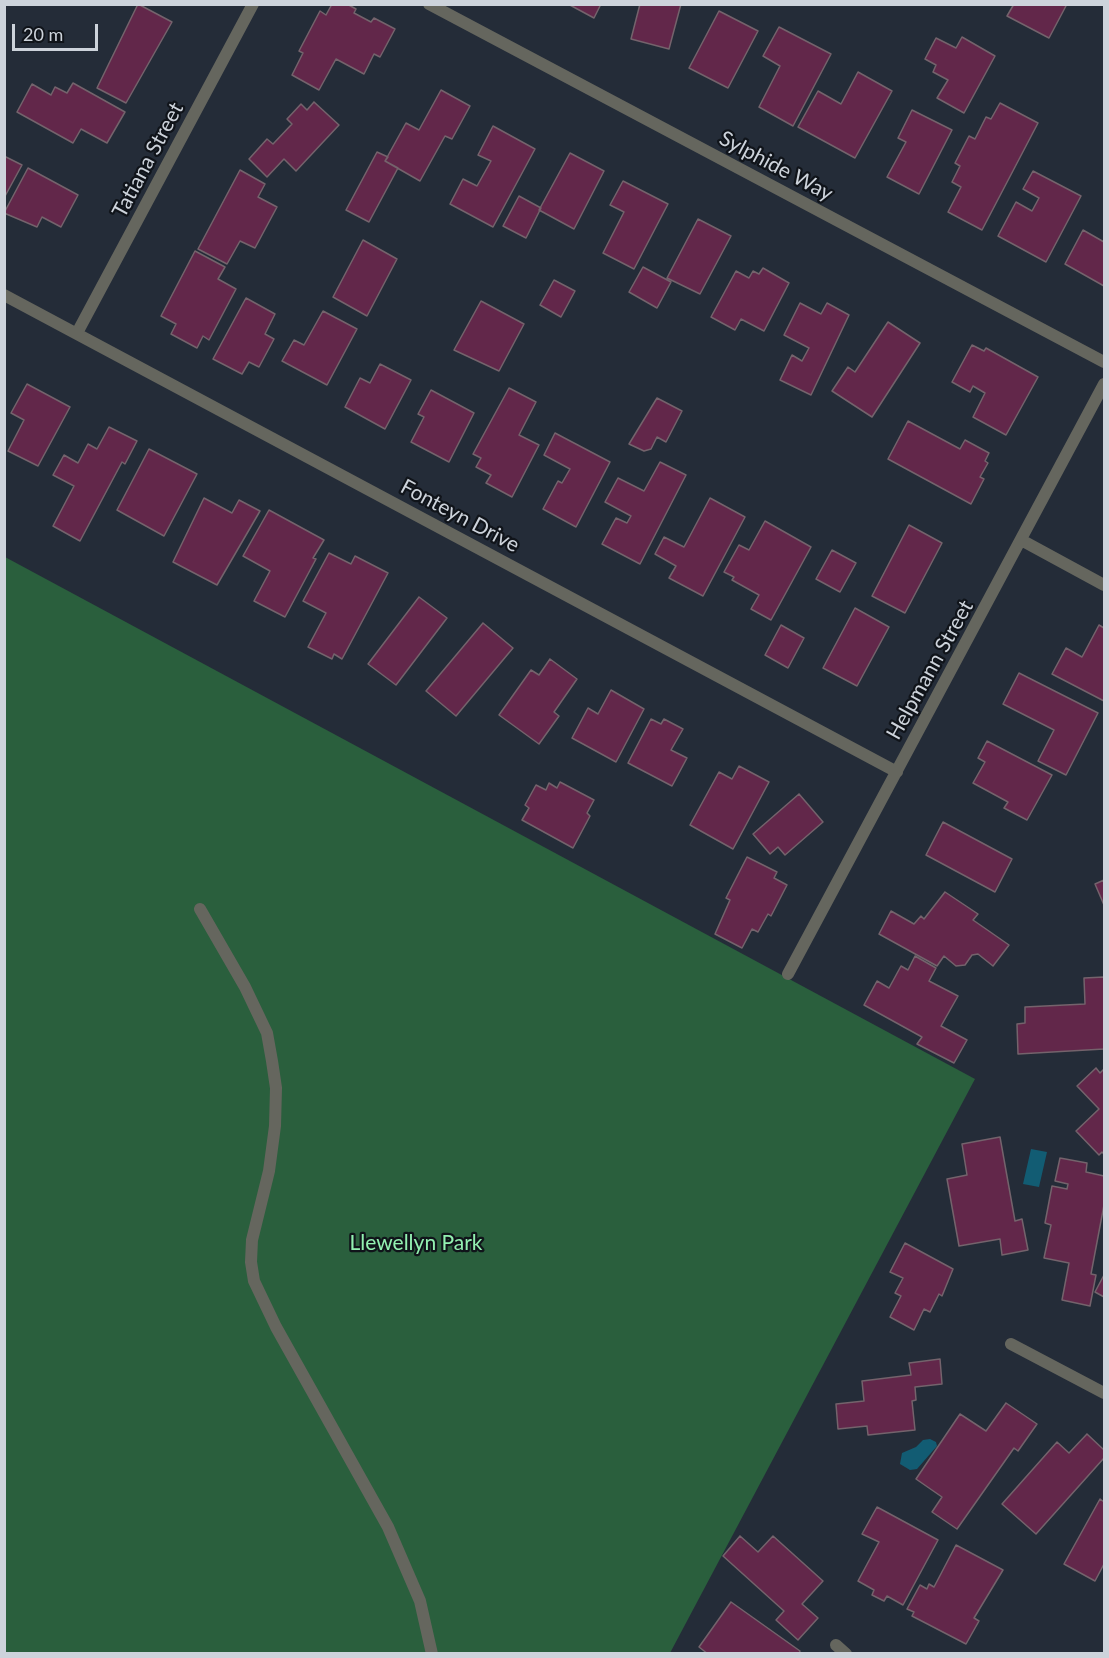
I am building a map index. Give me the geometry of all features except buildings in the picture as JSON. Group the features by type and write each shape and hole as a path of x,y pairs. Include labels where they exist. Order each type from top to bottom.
{"street":[{"name":"Tatiana Street","path":"77,333 253,4"},
{"name":"Sylphide Way","path":"429,4 1104,362"},
{"name":"Fonteyn Drive","path":"4,295 897,772"},
{"name":"Helpmann Street","path":"789,974 1023,541 1104,384"},
{"path":"1023,541 1104,585"},
{"path":"200,909 245,987 267,1033 273,1061 276,1088 275,1126 269,1170 252,1240 251,1262 254,1281 276,1327 388,1527 420,1601 432,1653"},
{"path":"1011,1344 1104,1394"}],"green space":[{"name":"Llewellyn Park","path":"5,557 975,1079 670,1653 5,1653"}],"water":[{"path":"1031,1149 1047,1152 1039,1187 1023,1184"},
{"path":"930,1439 936,1442 937,1446 917,1469 910,1470 900,1464 902,1453 916,1447 923,1440"}]}
